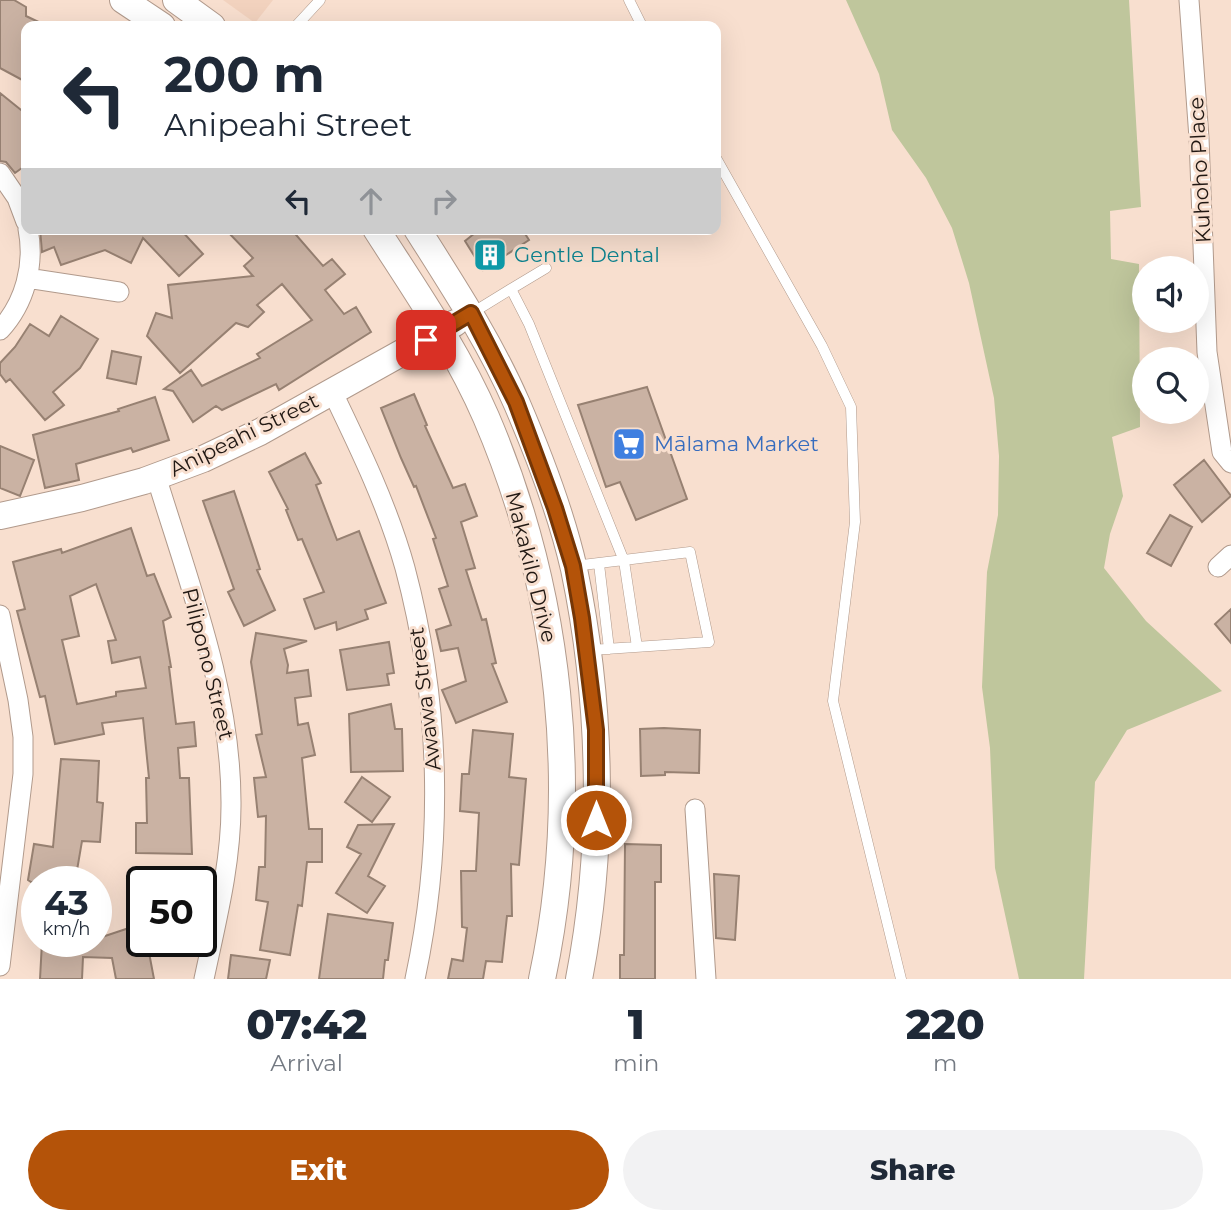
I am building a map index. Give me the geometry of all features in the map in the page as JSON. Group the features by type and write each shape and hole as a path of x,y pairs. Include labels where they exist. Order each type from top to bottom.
{"main road":[{"path":"123,0 154,21"},
{"path":"176,0 205,21"},
{"name":"Makakilo Drive","path":"380,235 442,331 485,416 523,519 549,625 561,733 561,842 542,979"},
{"name":"Makakilo Drive","path":"421,235 471,313 516,402 555,508 586,565 597,649 596,842 579,979"},
{"name":"Anipeahi Street","path":"0,516 82,498 203,459 260,432 471,313"}],"street":[{"name":"Kuhoho Place","path":"1189,0 1199,138 1207,352 1222,452 1231,463"},
{"path":"0,173 21,209"},
{"path":"0,330 18,304 27,278 29,235"},
{"path":"27,278 120,292"},
{"name":"Awawa Street","path":"332,391 372,476 404,567 425,662 436,758 434,855 415,979"},
{"name":"Pilipono Street","path":"156,476 211,657 229,756 231,807 228,858 204,979"},
{"path":"0,615 18,700 23,737 23,774 0,967"},
{"path":"695,809 706,979"}],"lane":[{"path":"301,21 320,0"},
{"path":"629,0 640,21"},
{"path":"721,167 822,345 850,407 855,522 833,701 901,979"},
{"path":"471,313 546,268"},
{"path":"511,289 529,324 624,561 637,647"},
{"path":"586,565 690,552 709,642 597,649"}],"shaded area":[{"path":"223,0 273,0 257,21 252,21"}],"green space":[{"path":"846,0 1129,0 1141,207 1110,211 1111,259 1132,263 1132,333 1139,333 1140,347 1132,347 1132,424 1140,424 1140,427 1112,437 1123,496 1110,534 1104,568 1146,621 1222,691 1127,730 1095,782 1084,979 1019,979 995,868 990,748 982,687 987,572 998,515 999,456 994,398 969,283 952,228 926,178 892,130 879,74"}],"building":[{"path":"0,0 14,0 26,7 26,16 36,21 21,21 21,79 0,68"},
{"path":"0,93 21,110 21,169 15,173 6,162 0,161"},
{"path":"41,235 186,235 203,254 179,276 143,238 131,263 105,250 61,265 54,247 42,252"},
{"path":"231,235 296,235 323,266 332,259 345,274 325,290 344,314 356,307 371,332 279,390 276,384 222,410 216,406 193,422 173,391 164,389 191,370 202,386 260,358 257,354 312,320 282,284 257,305 264,312 248,327 236,323 180,373 147,336 156,313 172,318 168,285 253,276 244,266 253,258"},
{"name":"Gentle Dental","path":"472,235 526,235 529,240 483,270 465,241"},
{"path":"61,316 98,339 80,368 53,392 64,405 45,420 10,379 6,382 0,374 0,363 15,347 30,324 49,336"},
{"path":"112,351 141,357 136,384 107,378"},
{"name":"Mālama Market","path":"647,387 687,499 636,520 620,482 606,487 578,405"},
{"path":"414,394 427,425 425,426 453,488 465,484 477,516 461,522 475,568 466,570 482,620 486,619 496,663 492,664 507,702 456,723 442,690 466,681 458,648 441,651 436,630 451,625 439,589 448,586 433,539 436,538 381,408"},
{"path":"155,397 169,440 133,452 131,448 76,464 79,480 45,488 33,435 119,411 118,409"},
{"path":"0,446 34,460 20,496 0,488"},
{"path":"305,453 321,483 316,485 337,540 359,531 386,603 365,610 368,619 337,630 336,622 315,629 304,599 324,592 269,472"},
{"path":"1204,460 1231,496 1202,522 1174,485"},
{"path":"234,491 260,569 257,570 275,610 244,626 228,592 234,589 203,501"},
{"path":"1170,515 1192,527 1171,566 1147,553"},
{"path":"131,528 147,576 154,574 171,617 163,621 171,667 176,724 194,722 196,746 178,748 180,778 189,778 192,854 136,853 136,823 147,823 146,778 149,778 143,718 102,723 104,734 55,744 45,696 40,697 17,611 25,609 13,562 61,549 62,553","holes":["96,584 116,640 108,641 112,663 140,657 146,688 116,692 116,696 77,704 62,640 79,636 70,596"]},
{"path":"1231,609 1231,643 1215,624"},
{"path":"256,633 307,641 284,649 287,673 308,670 311,696 295,698 298,725 308,723 315,755 302,758 309,829 322,829 322,862 307,862 302,906 298,905 290,955 260,950 268,902 256,900 259,867 265,867 266,816 258,817 254,778 266,777 256,735 262,734 251,662"},
{"path":"389,642 394,673 387,674 389,685 347,690 340,650"},
{"path":"391,704 395,729 402,729 403,771 351,772 349,714"},
{"path":"640,729 700,730 699,773 665,772 665,775 641,776"},
{"path":"473,730 513,734 509,777 526,779 519,865 511,864 512,916 507,916 502,962 486,961 483,979 448,979 452,959 463,961 467,928 462,927 461,871 476,871 479,813 460,811 462,774 469,774"},
{"path":"61,759 99,761 97,802 103,803 100,842 82,841 78,866 30,866 34,844 53,847"},
{"path":"362,777 390,797 372,822 345,802"},
{"path":"394,824 368,876 385,886 367,913 336,893 361,854 347,847 358,825"},
{"path":"625,844 661,845 661,882 655,882 655,979 620,979 620,955 624,955"},
{"path":"714,874 739,876 735,940 716,938"},
{"path":"328,914 393,923 383,979 319,979"},
{"path":"126,929 126,957 150,957 154,979 116,979 112,958 83,957 112,957 112,934"},
{"path":"231,955 270,960 266,979 228,979"},
{"path":"41,957 83,957 82,979 40,979"}],"place":[{"name":"Gentle Dental","path":"490,255"},
{"name":"Mālama Market","path":"629,444"}],"route":[{"path":"426,340 471,313 516,402 531,439 573,566 582,618 596,730 596,820"}]}
